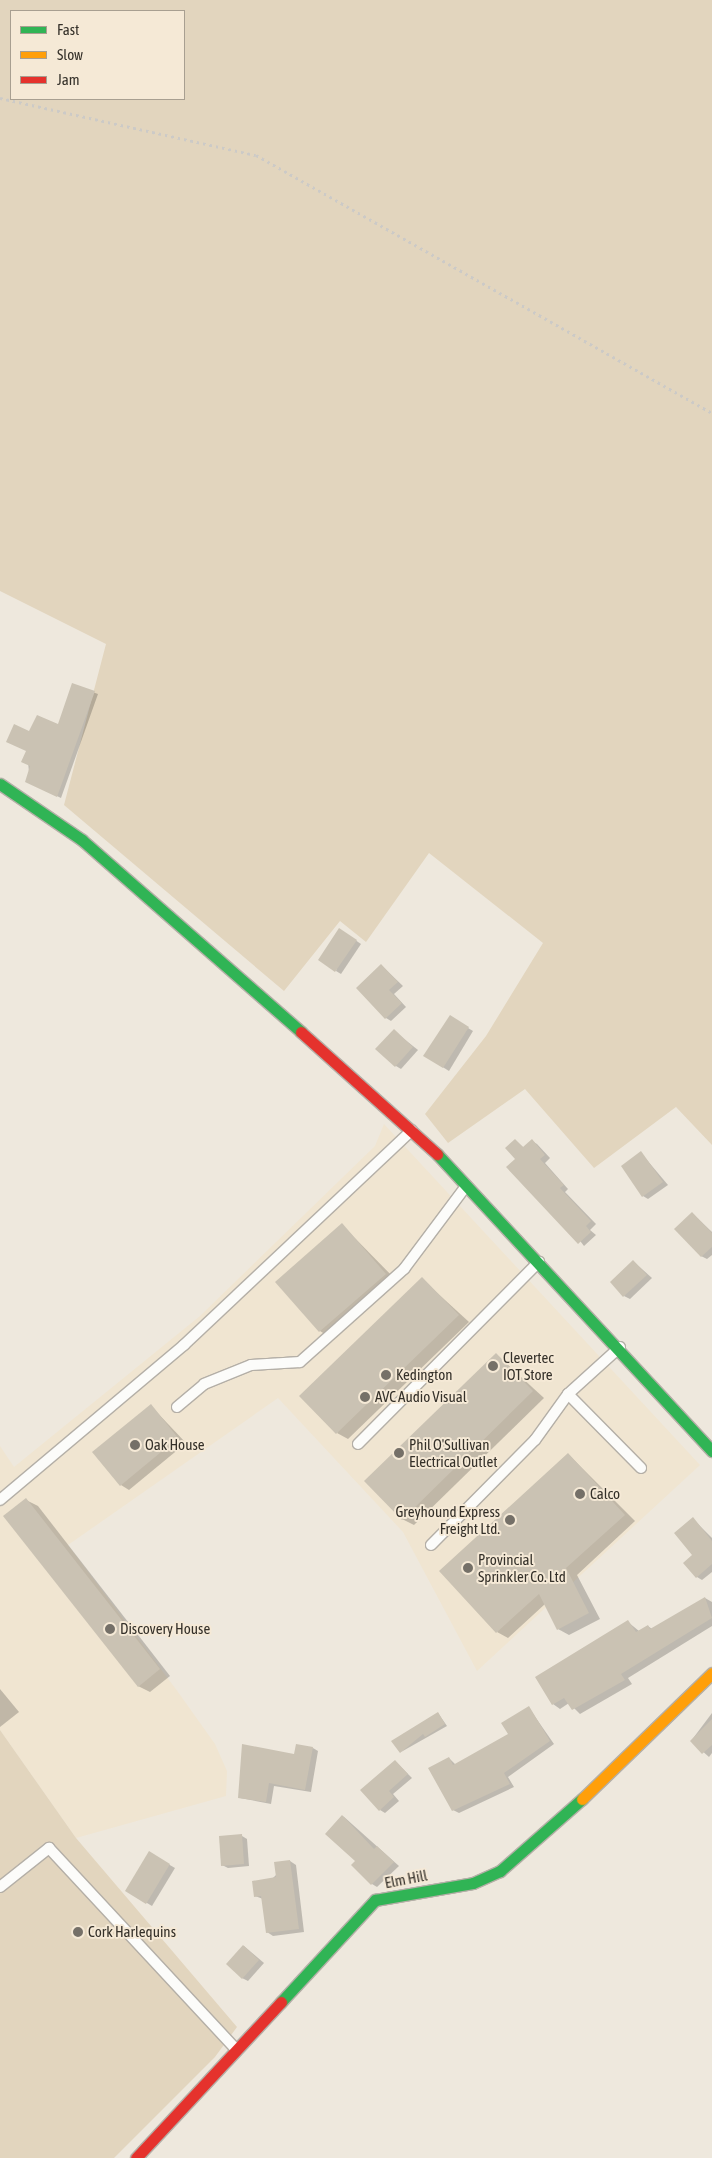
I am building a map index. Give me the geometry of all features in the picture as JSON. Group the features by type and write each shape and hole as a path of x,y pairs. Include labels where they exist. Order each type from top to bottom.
{"street":[{"path":"0,784 82,840 413,1129 710,1444"},
{"name":"Elm Hill","path":"136,2158 238,2051 375,1900 473,1883 500,1871 535,1845 712,1673"}],"lane":[{"path":"0,1500 184,1345 413,1129"},
{"path":"177,1407 204,1384 251,1364 300,1362 404,1269 466,1186"},
{"path":"358,1444 539,1261"},
{"path":"431,1544 536,1440 568,1394 620,1347"},
{"path":"568,1394 641,1468"},
{"path":"0,1888 49,1848 238,2051"}],"path":[{"path":"0,98 256,154 712,413"}],"shaded area":[{"path":"0,0 712,0 712,1145 676,1107 594,1168 525,1089 448,1143 425,1114 486,1036 543,943 429,853 366,942 340,921 284,991 64,805 106,644 0,591"},
{"path":"384,1124 700,1465 477,1671 403,1532 278,1398 68,1545 215,1744 227,1771 226,1796 76,1838 0,1730 0,1446 14,1467 200,1316 375,1146"},
{"name":"Cork Harlequins","path":"0,1730 76,1838 237,2027 215,2057 114,2158 0,2158"}],"building":[{"path":"72,683 95,691 57,797 25,782 30,766 21,762 26,751 6,742 14,724 29,731 37,715 58,724"},
{"path":"339,928 357,940 335,972 318,960"},
{"path":"381,964 398,982 389,990 402,1003 385,1019 356,988"},
{"path":"450,1015 469,1027 443,1068 423,1056"},
{"path":"394,1029 413,1047 395,1067 375,1049"},
{"path":"515,1139 523,1147 532,1139 545,1155 540,1159 564,1185 560,1188 591,1221 586,1226 591,1232 578,1244 506,1167 515,1159 505,1148"},
{"path":"641,1151 663,1182 642,1197 621,1166"},
{"path":"692,1212 712,1233 712,1247 701,1257 674,1229"},
{"path":"342,1223 386,1274 319,1332 275,1282"},
{"path":"633,1260 647,1275 623,1297 610,1282"},
{"path":"422,1277 459,1315 336,1434 299,1396"},
{"path":"496,1353 533,1391 402,1520 364,1481"},
{"name":"Oak House","path":"151,1404 178,1438 120,1486 92,1452"},
{"path":"568,1453 625,1515 566,1568 589,1613 557,1630 539,1594 496,1633 439,1571"},
{"path":"26,1498 160,1669 138,1687 3,1516"},
{"path":"693,1517 712,1541 712,1564 696,1578 683,1563 692,1555 674,1533"},
{"path":"705,1597 712,1618 621,1674 625,1680 572,1710 564,1698 552,1705 535,1677 628,1620 636,1632 648,1625 650,1629"},
{"path":"529,1706 550,1741 504,1773 510,1784 452,1811 428,1768 449,1757 453,1765 508,1734 501,1723"},
{"path":"438,1712 445,1724 425,1737 423,1734 400,1753 391,1741"},
{"path":"712,1719 712,1745 702,1754 690,1741"},
{"path":"242,1744 294,1754 296,1744 313,1747 305,1790 269,1783 266,1802 238,1798"},
{"path":"395,1760 408,1774 389,1791 394,1797 379,1811 360,1790"},
{"path":"342,1815 374,1849 377,1846 394,1862 371,1885 351,1865 355,1861 325,1834"},
{"path":"242,1834 244,1864 221,1866 219,1836"},
{"path":"149,1851 170,1864 146,1904 125,1891"},
{"path":"290,1860 299,1929 266,1933 261,1896 254,1897 252,1881 276,1877 274,1862"},
{"path":"243,1945 259,1960 242,1979 226,1964"}],"traffic: fast":[{"path":"0,784 82,840 301,1032"},
{"path":"437,1154 712,1451"},
{"path":"281,2002 375,1900 473,1883 500,1871 582,1799"}],"traffic: slow":[{"path":"582,1799 712,1673"}],"traffic: jam":[{"path":"301,1032 437,1154"},
{"path":"136,2158 281,2002"}],"place":[{"name":"Clevertec IOT Store","path":"493,1366"},
{"name":"Kedington","path":"386,1375"},
{"name":"AVC Audio Visual","path":"365,1397"},
{"name":"Oak House","path":"135,1445"},
{"name":"Phil O'Sullivan Electrical Outlet","path":"399,1453"},
{"name":"Calco","path":"580,1494"},
{"name":"Greyhound Express Freight Ltd.","path":"510,1520"},
{"name":"Provincial Sprinkler Co. Ltd","path":"468,1568"},
{"name":"Discovery House","path":"110,1629"},
{"name":"Cork Harlequins","path":"78,1932"}]}
